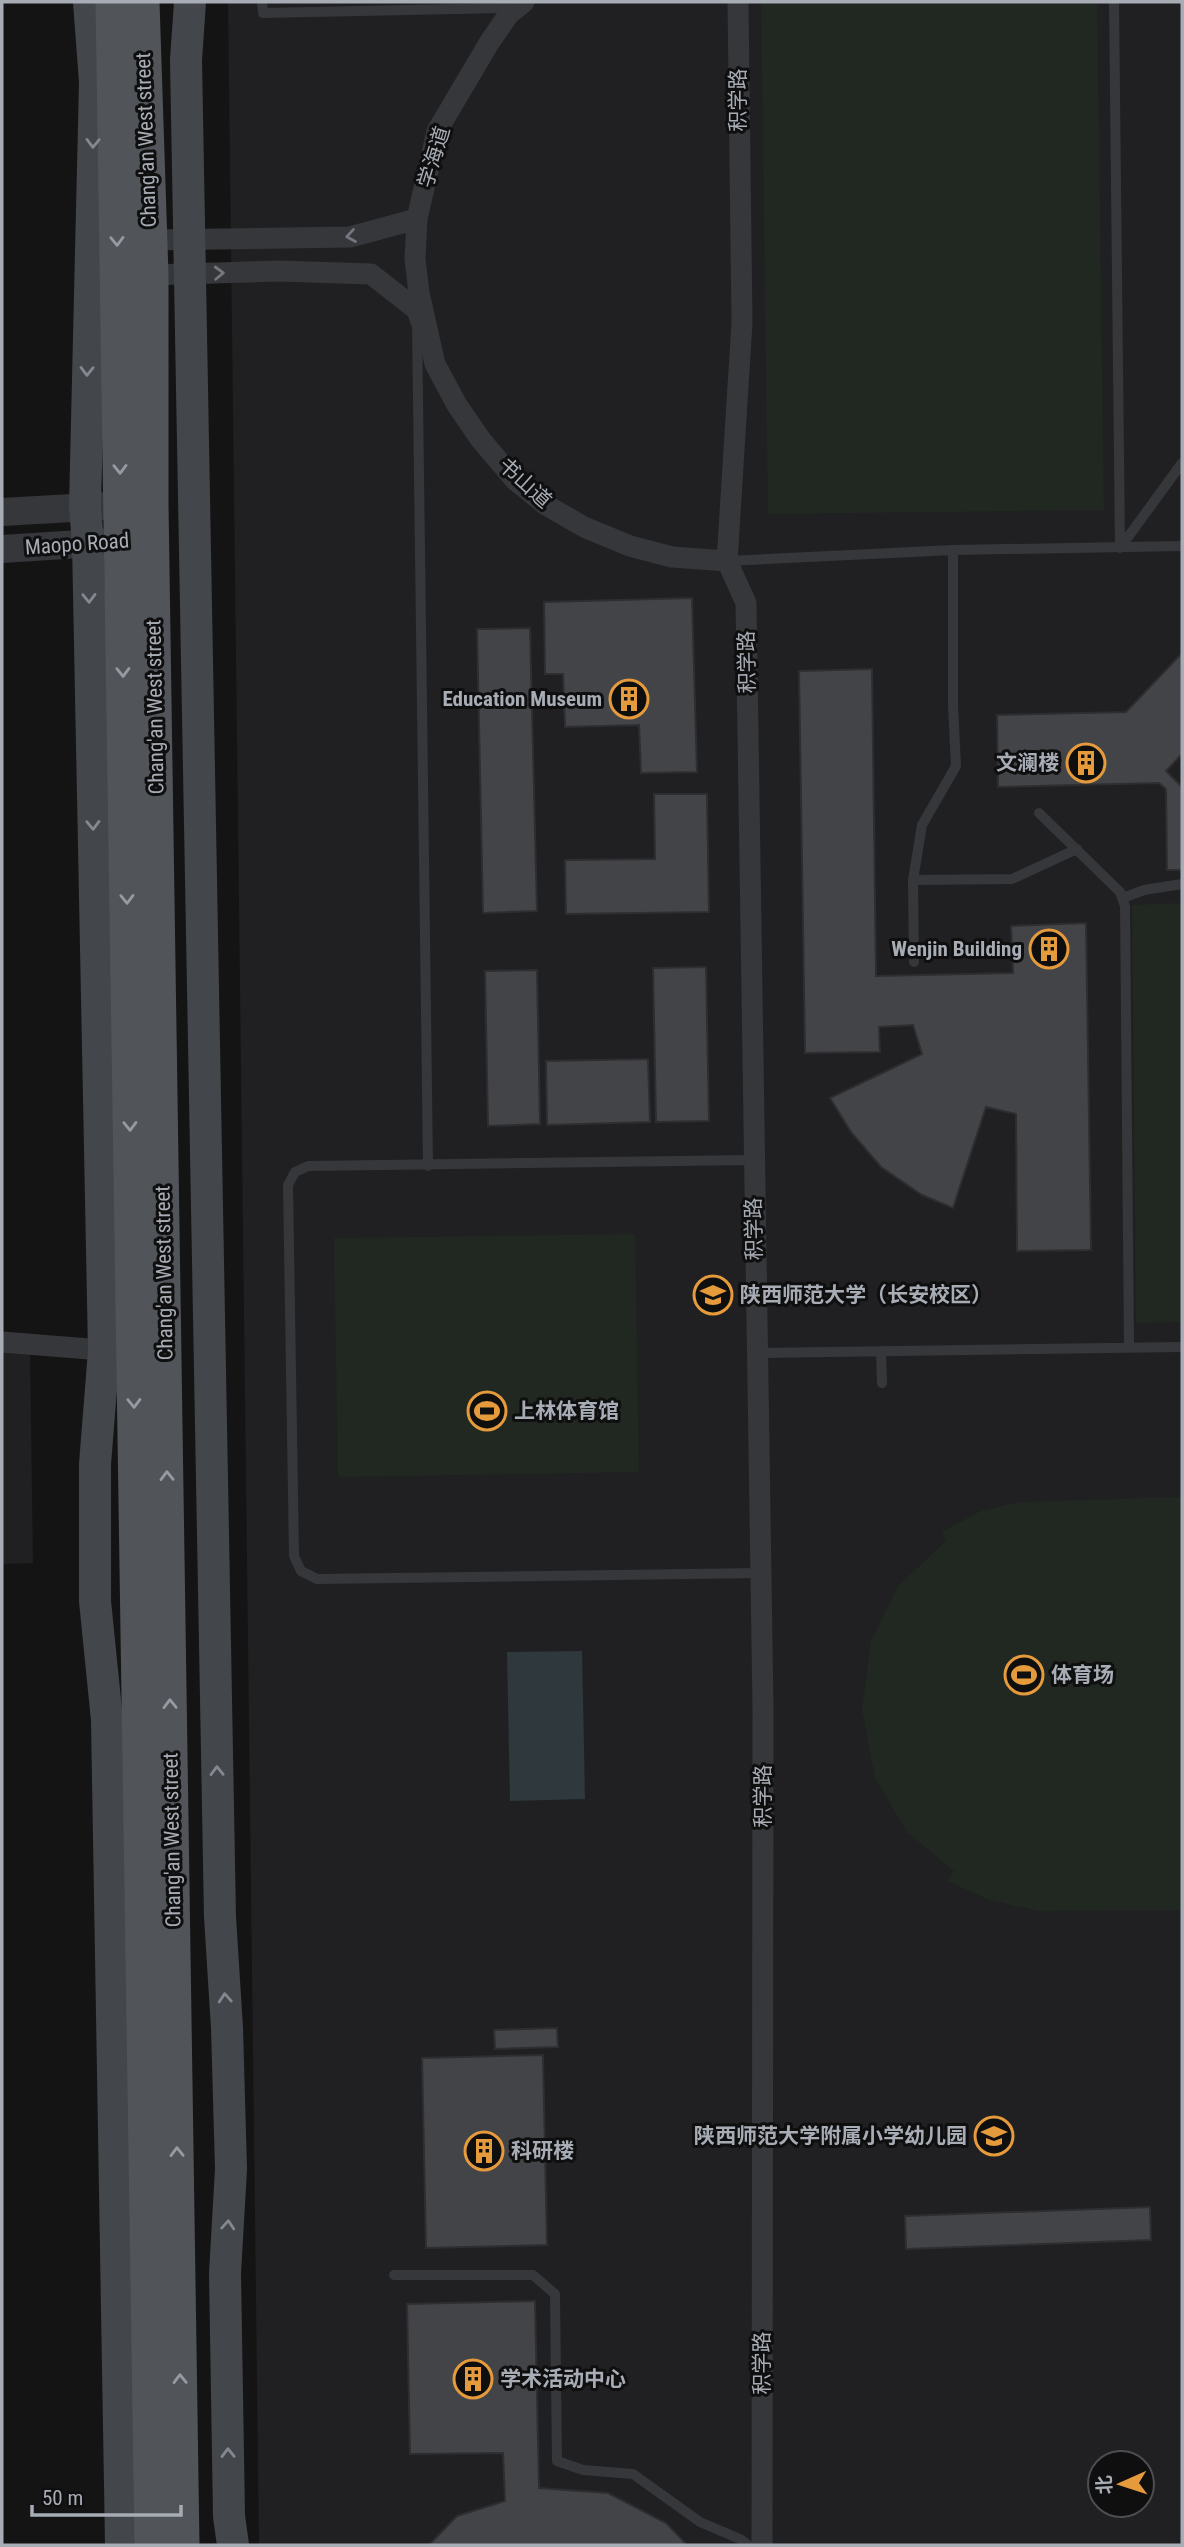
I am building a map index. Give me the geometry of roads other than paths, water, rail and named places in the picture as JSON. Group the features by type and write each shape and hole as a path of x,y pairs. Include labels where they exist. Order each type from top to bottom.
{"main road":[{"path":"89,2 95,82 85,507 120,541"},
{"name":"Chang'an West street","path":"113,2 136,504"},
{"name":"Chang'an West street","path":"142,2 151,275 136,504 120,541 119,1352 152,2545"},
{"path":"190,2 186,60 189,239 220,1903 231,2169 225,2273 229,2516 233,2545"},
{"name":"Chang'an West street","path":"120,541 183,2545"},
{"path":"119,1352 95,1464 95,1601 107,1720 121,2545"}],"street":[{"name":"积学路","path":"738,2 742,323 727,561 746,603 763,1709 762,2545"},
{"name":"学海道","path":"418,302 415,259 417,219 437,131 510,6"},
{"path":"149,240 350,237 417,219"},
{"path":"151,275 279,271 371,274 418,302"},
{"name":"书山道","path":"418,302 435,364 457,405 481,440 515,481 546,505 584,527 630,546 672,557 727,561"},
{"name":"Maopo Road","path":"6,512 136,504"},
{"path":"6,512 7,548"},
{"name":"Maopo Road","path":"7,548 120,541"},
{"path":"2,1342 119,1352"}],"lane":[{"path":"262,2 262,13 384,6 510,6"},
{"path":"1114,2 1120,548"},
{"path":"418,302 428,1166"},
{"path":"1120,548 1182,463"},
{"path":"727,561 953,550 1182,546"},
{"path":"914,962 914,880 922,825 957,766 953,706 953,550"},
{"path":"1039,813 1123,898 1129,1348"},
{"path":"914,880 1012,879 1077,849"},
{"path":"1123,898 1144,890 1182,884"},
{"path":"753,1160 308,1166 295,1172 288,1185 295,1556 301,1571 317,1579 761,1573"},
{"path":"757,1353 1182,1347"},
{"path":"881,1351 882,1383"},
{"path":"394,2275 533,2275 555,2294 557,2461 583,2470 633,2474 701,2522 744,2543"}],"place":[{"name":"Education Museum","path":"629,699"},
{"name":"文澜楼","path":"1086,763"},
{"name":"Wenjin Building","path":"1049,949"},
{"name":"陕西师范大学（长安校区）","path":"713,1295"},
{"name":"上林体育馆","path":"487,1411"},
{"name":"体育场","path":"1024,1675"},
{"name":"陕西师范大学附属小学幼儿园","path":"994,2136"},
{"name":"科研楼","path":"484,2151"},
{"name":"学术活动中心","path":"473,2379"}]}
